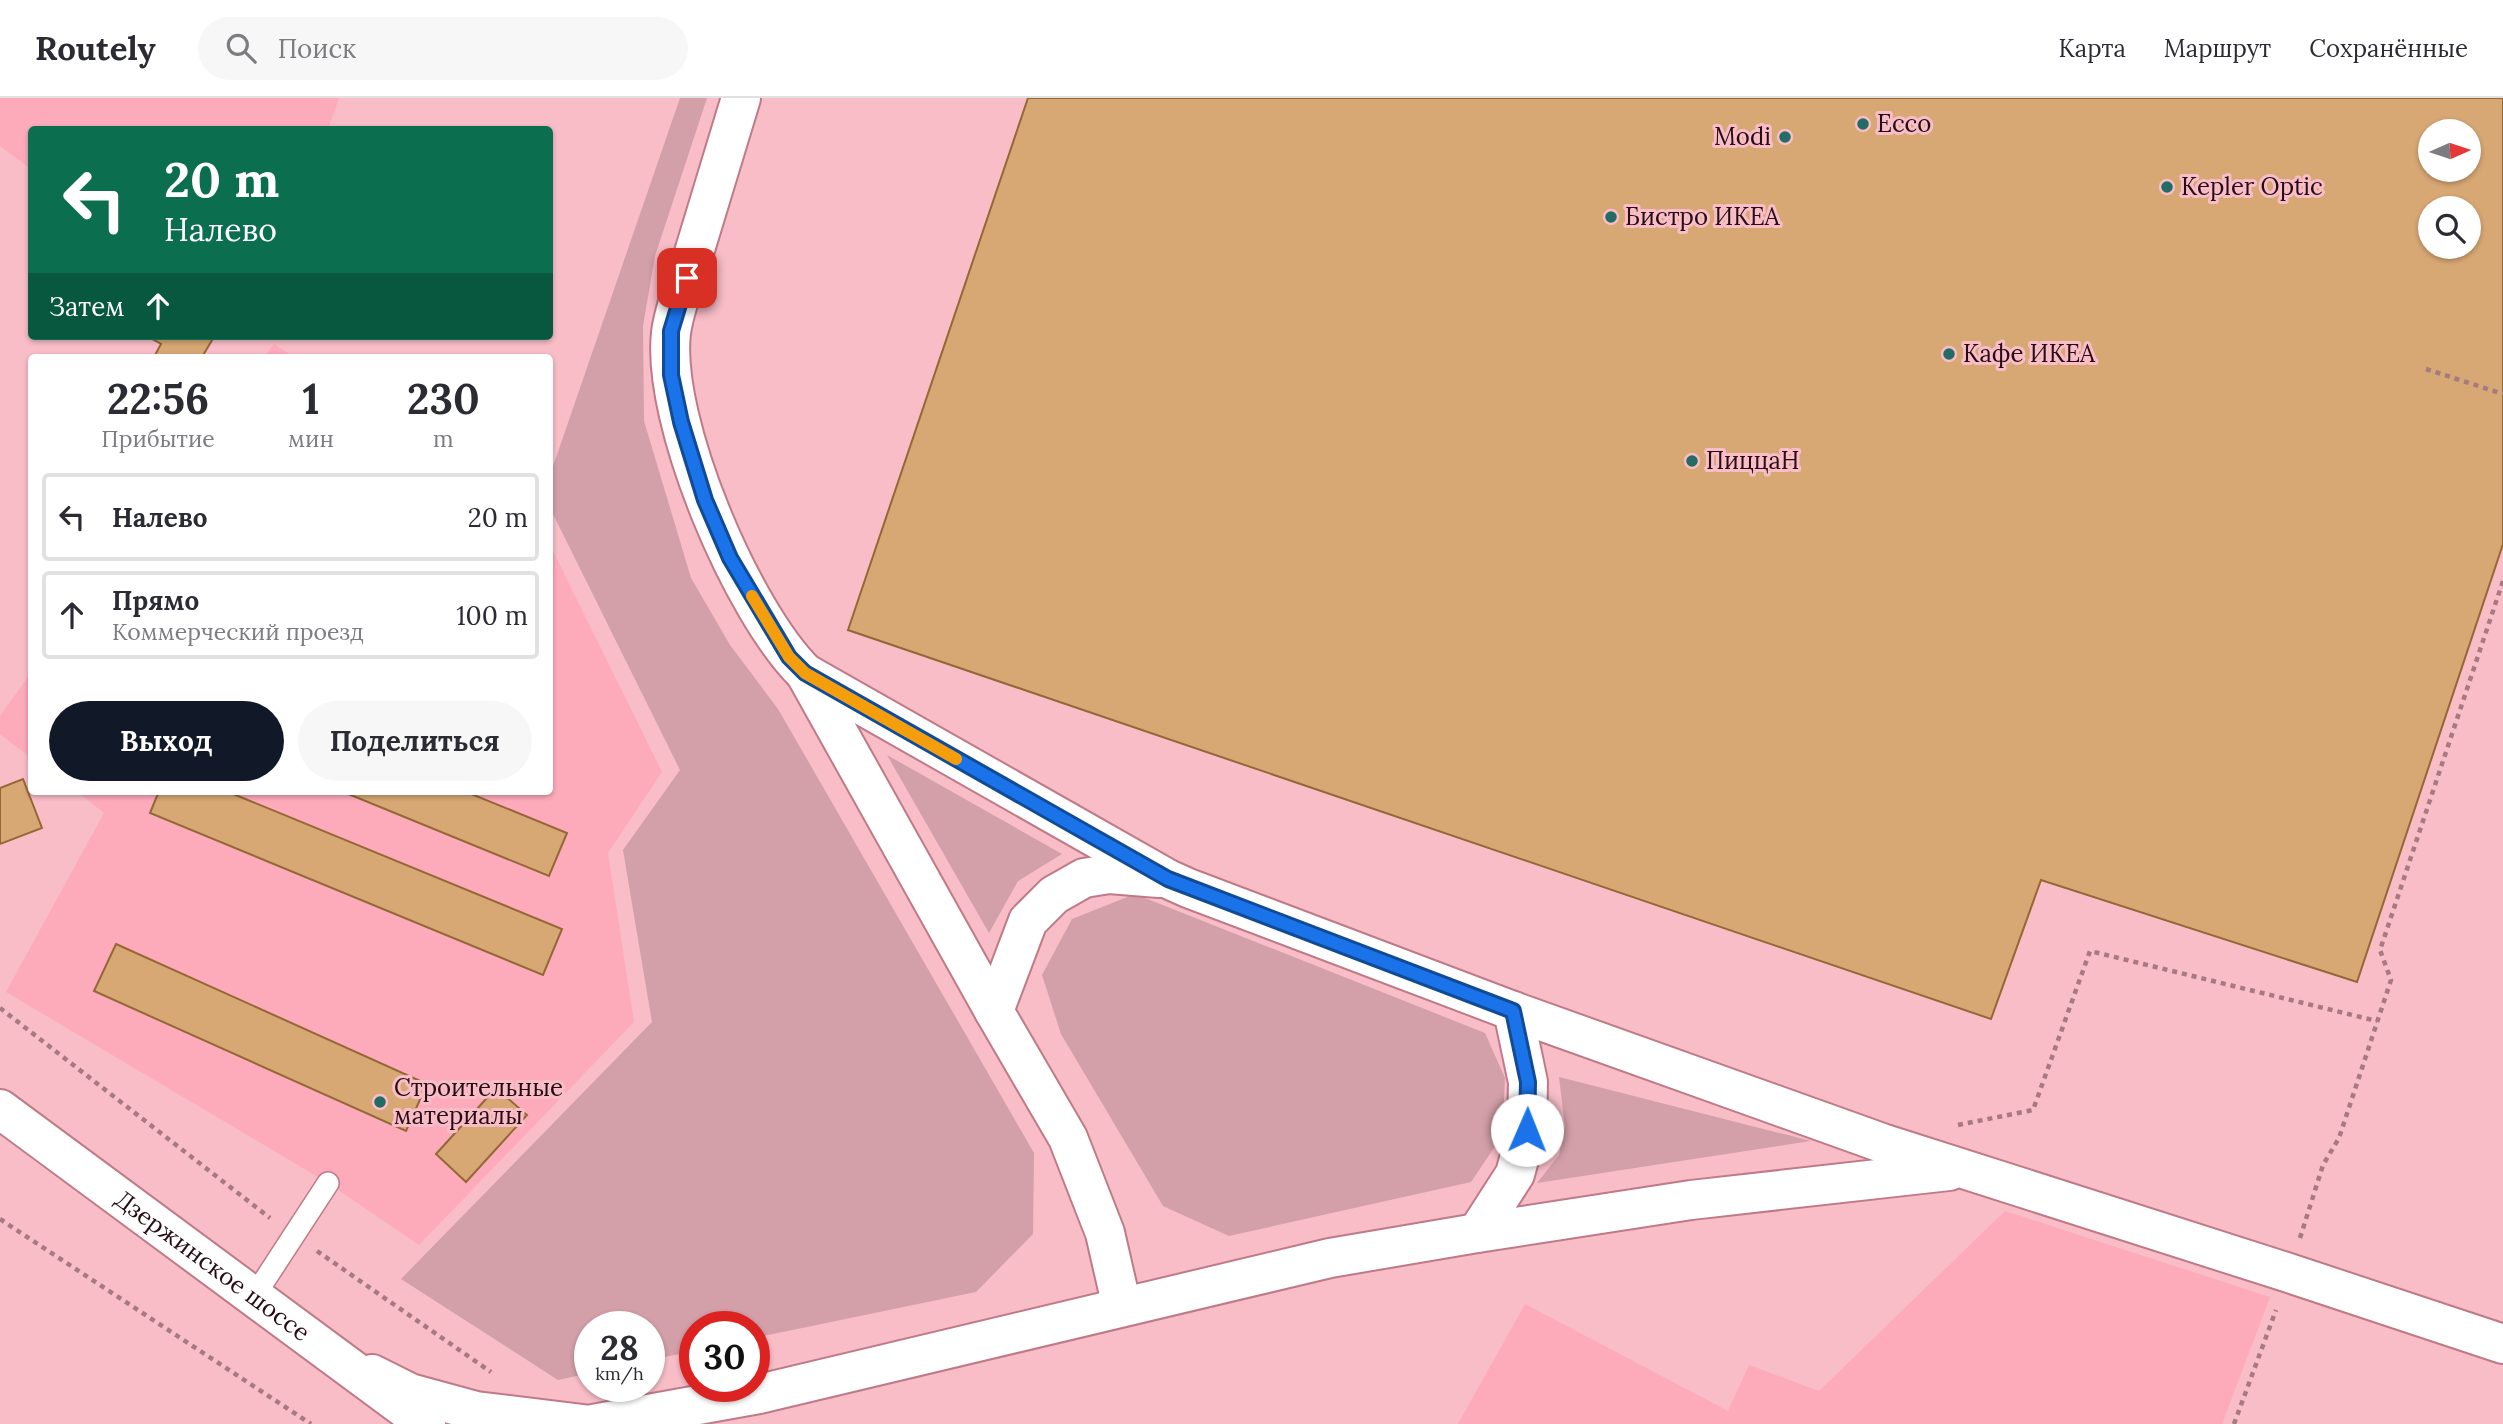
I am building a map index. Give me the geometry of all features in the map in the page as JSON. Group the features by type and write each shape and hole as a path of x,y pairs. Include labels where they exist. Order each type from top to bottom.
{"street":[{"path":"740,98 671,331 671,375 681,422 705,500 730,558 789,657 805,673 1168,879 1513,1011 1961,1170 2289,1273 2503,1344"},
{"path":"805,673 994,1012 1068,1138 1105,1233 1122,1307"},
{"path":"994,1012 1028,921 1054,895 1084,878 1108,874 1168,879"},
{"path":"1477,1233 1516,1174 1527,1130 1528,1082 1513,1011"},
{"name":"Дзержинское шоссе","path":"0,1110 426,1424"},
{"path":"770,1391 1330,1258 1691,1200 1961,1170"},
{"path":"329,1353 410,1393 476,1411 583,1424"},
{"path":"593,1424 715,1402"},
{"path":"727,1424 750,1402"}],"lane":[{"path":"253,1298 328,1183"}],"path":[{"path":"2426,369 2503,394"},
{"path":"2234,1424 2289,1273 2323,1165 2339,1138 2391,980 2380,950 2503,581"},
{"path":"1948,1127 2034,1110 2090,951 2377,1021"},
{"path":"0,1219 311,1424"}],"shaded area":[{"path":"0,98 339,98 329,126 28,126 28,167 0,146"},
{"path":"680,98 707,98 655,256 643,326 644,421 691,578 730,645 778,709 1034,1153 1033,1234 976,1292 770,1335 770,1311 679,1311 679,1354 665,1357 665,1311 574,1311 574,1376 558,1380 401,1279 652,1022 623,850 680,770 553,514 553,466"},
{"path":"274,344 289,354 266,354"},
{"path":"553,551 662,772 608,853 634,1022 419,1245 328,1183 6,992 104,813 81,795 553,795"},
{"path":"28,677 28,756 0,734 0,716"},
{"path":"887,755 1062,854 1018,881 989,933"},
{"path":"1135,894 1485,1033 1505,1078 1502,1136 1471,1182 1229,1236 1163,1206 1061,1034 1042,975 1072,919"},
{"path":"1559,1077 1811,1141 1537,1183 1559,1155 1565,1127"},
{"path":"2005,1211 2270,1297 2222,1424 1458,1424 1525,1304 1728,1411 1749,1365 1819,1391"}],"building":[{"path":"1028,98 2503,98 2503,544 2357,982 2041,880 1991,1019 848,630"},
{"path":"154,340 212,340 204,354 156,354 161,344"},
{"path":"23,779 42,828 0,844 0,788"},
{"path":"157,795 236,795 562,929 543,975 150,813"},
{"path":"351,795 474,795 567,833 549,876"},
{"path":"116,944 427,1084 406,1131 94,991"},
{"path":"496,1088 527,1115 466,1182 436,1154"}],"slow traffic":[{"path":"752,596 789,657 805,673 956,759"}],"place":[{"name":"Ecco","path":"1863,124"},
{"name":"Modi","path":"1785,137"},
{"name":"Kepler Optic","path":"2167,187"},
{"name":"Бистро ИКЕА","path":"1611,217"},
{"name":"Кафе ИКЕА","path":"1949,354"},
{"name":"ПиццаН","path":"1692,461"},
{"name":"Строительные материалы","path":"380,1102"}],"route":[{"path":"687,278 671,331 671,375 681,422 705,500 730,558 789,657 805,673 1168,879 1513,1011 1528,1082 1527,1130"}]}
